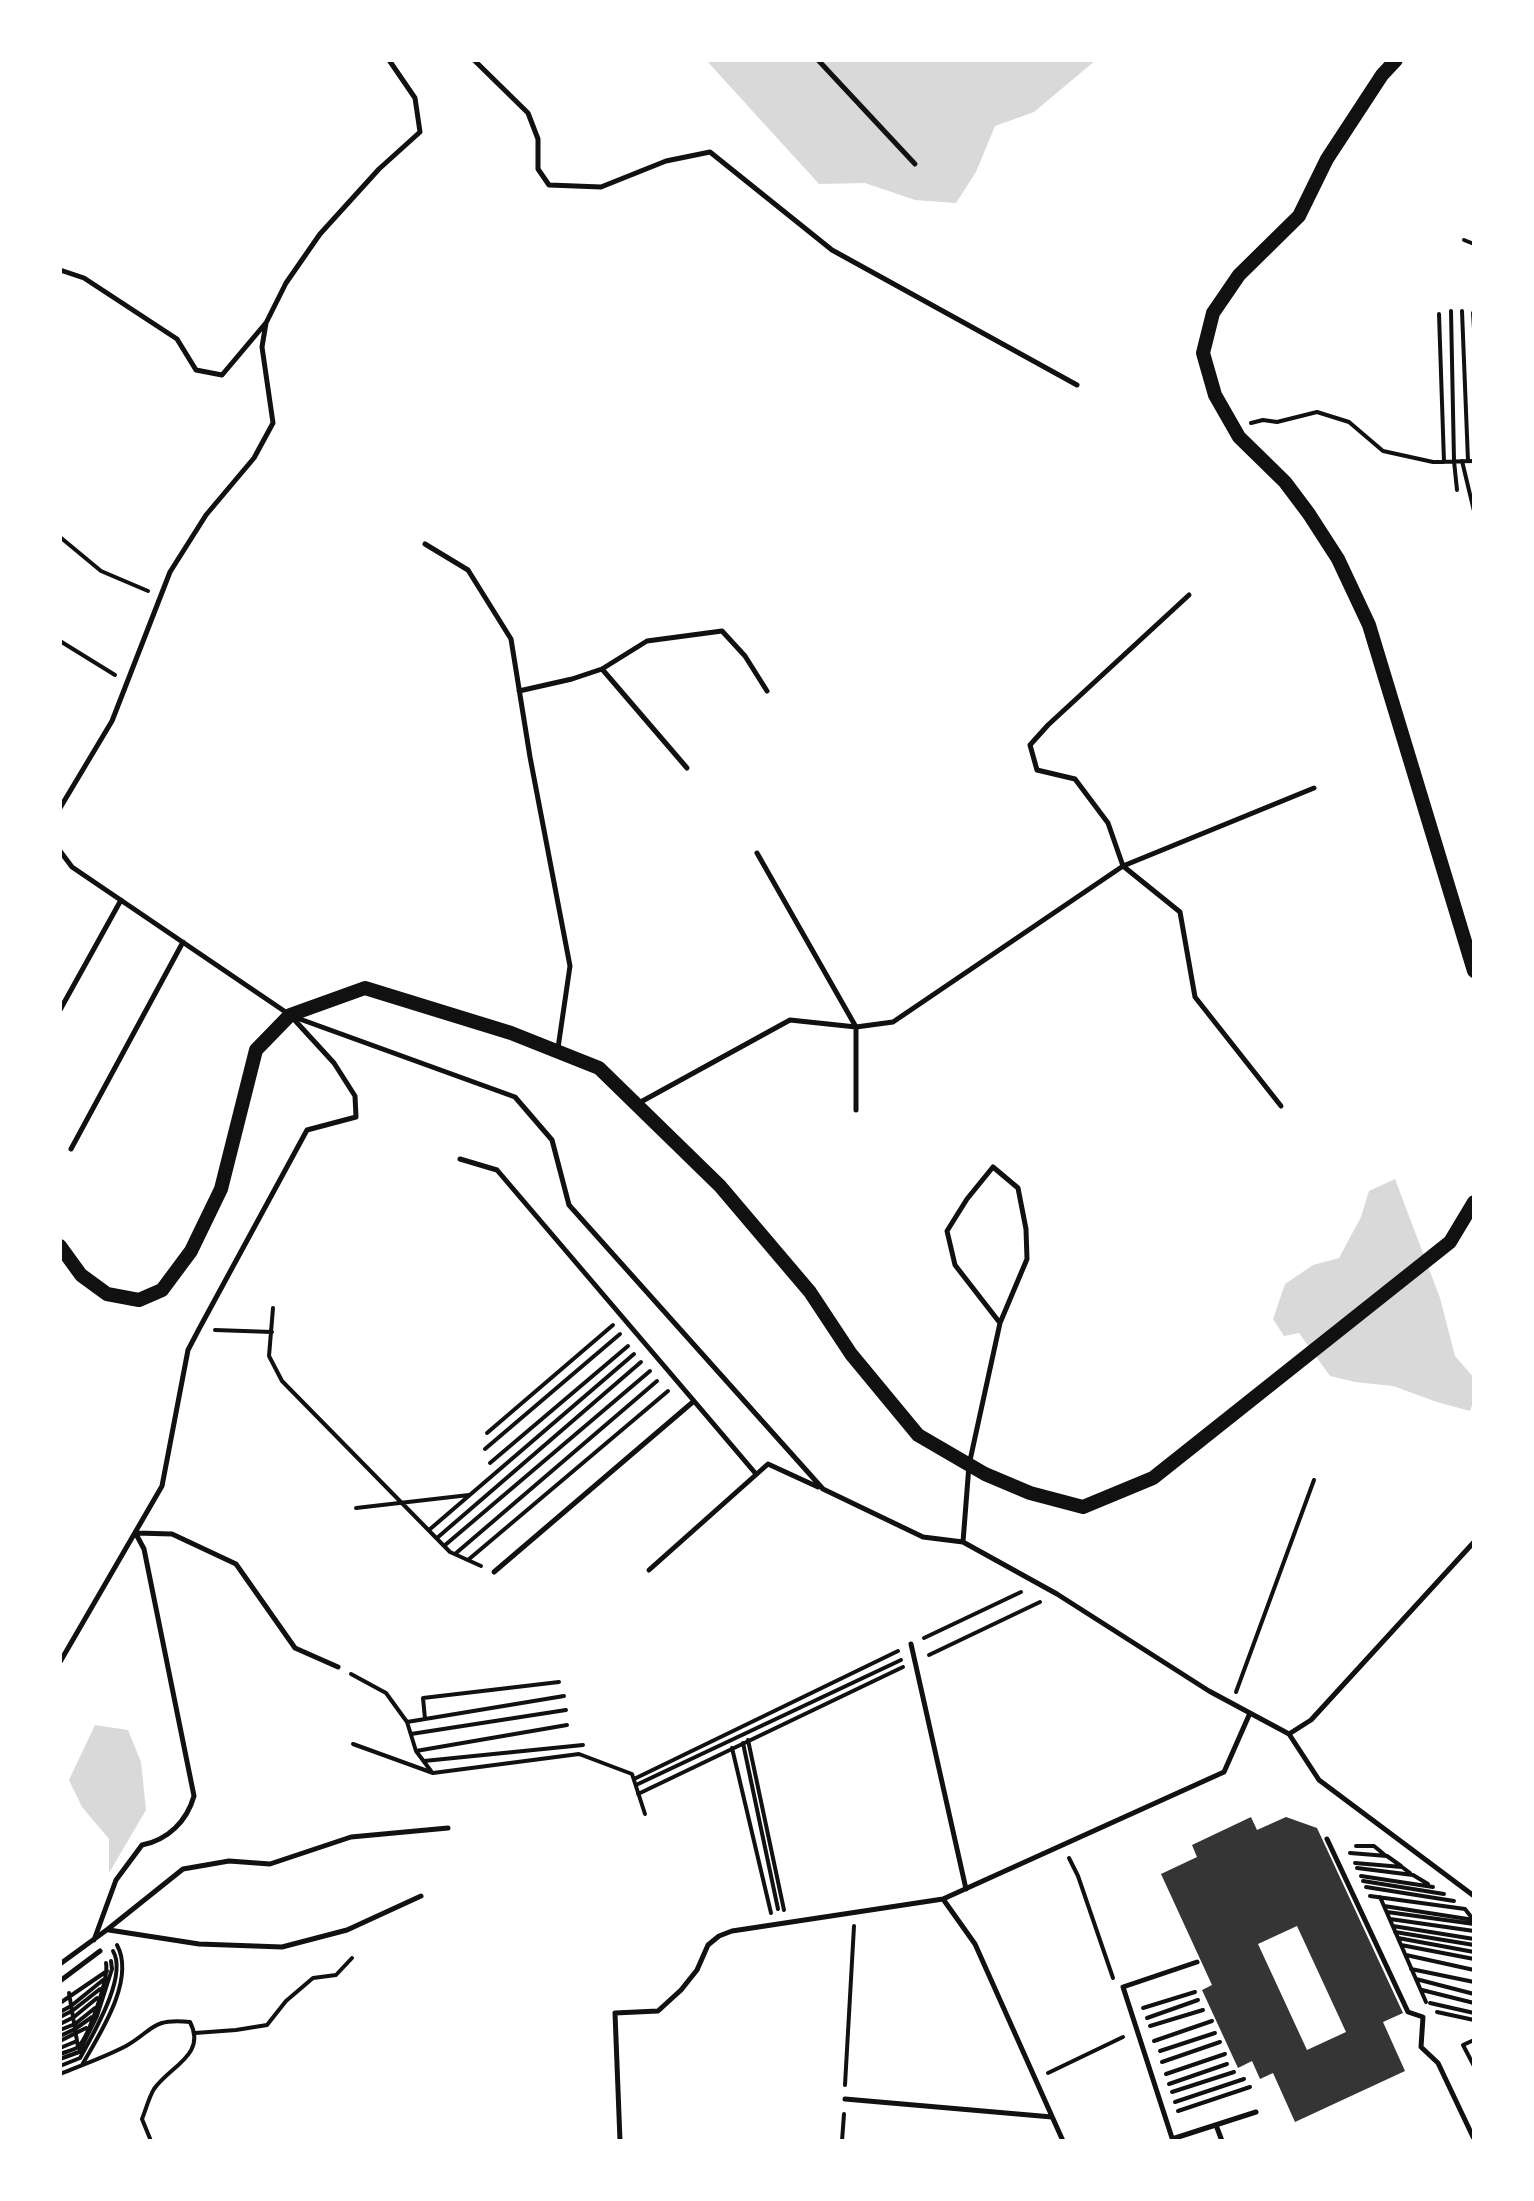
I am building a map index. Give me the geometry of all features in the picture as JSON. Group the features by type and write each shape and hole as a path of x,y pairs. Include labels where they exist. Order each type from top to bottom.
{"street":[{"path":"1396,60 1382,75 1327,159 1299,216 1239,275 1213,313 1203,353 1215,395 1239,437 1285,482 1309,514 1338,559 1369,625 1474,971"},
{"path":"60,1246 81,1275 107,1294 139,1300 162,1290 191,1251 221,1189 256,1050 290,1015 365,988 511,1033 599,1068 730,1198 810,1292 851,1354 918,1435 969,1465 1030,1493 1083,1507 1153,1478 1450,1242 1474,1202"}],"lane":[{"path":"60,270 84,278 177,339 196,370 222,375 266,323 286,283 320,234 379,169 420,132 415,98 389,60"},
{"path":"474,60 528,113 538,139 538,169 549,185 601,187 666,161 710,152 832,250 1077,385"},
{"path":"818,60 915,164"},
{"path":"60,808 112,721 170,572 206,515 254,458 273,423 262,347 266,323"},
{"path":"425,544 468,570 511,639 570,966 558,1051"},
{"path":"1189,595 1030,745 1037,770 1075,779 1108,823 1123,866 1180,912 1195,997 1281,1106"},
{"path":"519,691 602,669 647,641 722,631 745,656 767,691"},
{"path":"602,669 687,768"},
{"path":"636,1104 790,1020 856,1027 893,1022 1123,866 1314,788"},
{"path":"60,1662 162,1486 188,1350 307,1130 356,1117 355,1096 334,1063 290,1015 72,867 61,853"},
{"path":"757,853 856,1027 856,1110"},
{"path":"60,1010 121,900"},
{"path":"71,1149 183,942"},
{"path":"290,1015 515,1097 552,1140 569,1205 823,1489"},
{"path":"460,1159 497,1170 756,1474"},
{"path":"963,1542 969,1465 1000,1323 1027,1259 1018,1188 993,1167 967,1199 947,1231 955,1265 1000,1323"},
{"path":"494,1572 694,1401"},
{"path":"649,1570 768,1464 923,1537 963,1542 1057,1594 1232,1704 1289,1734 1319,1780 1474,1896"},
{"path":"135,1533 172,1534 236,1564 295,1648 338,1667"},
{"path":"101,1935 116,1880 142,1845 157,1842 184,1820 194,1796 144,1549 135,1533"},
{"path":"1289,1734 1311,1720 1474,1542"},
{"path":"911,1644 966,1889"},
{"path":"620,2141 615,2013 658,2011 681,1990 697,1970 708,1945 719,1936 744,1927 943,1899 1224,1772 1250,1713"},
{"path":"60,1964 183,1869 229,1861 270,1864 351,1837 448,1828"},
{"path":"1327,1839 1408,2012 1423,2017 1421,2047 1438,2063 1474,2139"},
{"path":"101,1935 199,1944 282,1947 347,1930 421,1896"},
{"path":"943,1899 975,1944 1063,2141"},
{"path":"60,1981 100,1951"},
{"path":"1197,1962 1123,1987 1173,2140 1256,2112"},
{"path":"845,2099 1052,2117"},
{"path":"1216,2125 1222,2141"}],"path":[{"path":"1464,240 1474,244"},
{"path":"1451,311 1457,490"},
{"path":"1462,311 1468,461 1474,511"},
{"path":"1473,313 1474,329"},
{"path":"1439,314 1444,462"},
{"path":"1234,427 1263,420 1277,422 1317,412 1349,422 1383,451 1433,462 1468,461"},
{"path":"60,537 101,571 161,596"},
{"path":"60,641 127,683"},
{"path":"273,1308 269,1356 282,1381 444,1546 494,1572"},
{"path":"487,1433 622,1317"},
{"path":"485,1449 630,1326"},
{"path":"199,1329 272,1332"},
{"path":"490,1463 638,1336"},
{"path":"429,1530 645,1344"},
{"path":"437,1538 652,1352"},
{"path":"444,1546 661,1362"},
{"path":"455,1554 668,1371"},
{"path":"468,1560 678,1383"},
{"path":"1232,1704 1314,1480"},
{"path":"356,1508 469,1495"},
{"path":"634,1779 1038,1583"},
{"path":"638,1794 1057,1594"},
{"path":"636,1785 913,1654"},
{"path":"338,1667 386,1693 407,1722 416,1751 433,1773"},
{"path":"425,1719 423,1698 559,1682"},
{"path":"407,1722 564,1696"},
{"path":"411,1734 566,1710"},
{"path":"416,1751 567,1725"},
{"path":"746,1742 784,1922"},
{"path":"353,1744 433,1773 579,1754 632,1774 645,1814"},
{"path":"424,1761 583,1745"},
{"path":"732,1748 773,1923"},
{"path":"1062,1845 1078,1876 1117,1990"},
{"path":"1356,1846 1374,1846 1455,1901 1473,1920"},
{"path":"1350,1853 1387,1856"},
{"path":"1402,1867 1356,1865 1413,1875"},
{"path":"1430,1885 1362,1878 1443,1894"},
{"path":"1366,1887 1455,1901"},
{"path":"1370,1896 1465,1909"},
{"path":"1380,1897 1429,2010 1474,2020"},
{"path":"1385,1909 1473,1920"},
{"path":"842,2141 855,1911"},
{"path":"1390,1919 1474,1931"},
{"path":"1393,1926 1474,1942"},
{"path":"76,2032 101,2020 118,1969 117,1957 101,1935"},
{"path":"82,2065 106,2024 124,1968 121,1952 101,1935"},
{"path":"1397,1935 1474,1942"},
{"path":"1397,1935 1474,1952"},
{"path":"1401,1945 1474,1959"},
{"path":"60,2036 89,2026 95,2015 108,1971 100,1951"},
{"path":"1406,1955 1474,1970"},
{"path":"195,2033 267,2025 286,2001 313,1978 336,1975 352,1958"},
{"path":"1411,1969 1474,1982"},
{"path":"60,2003 108,1971"},
{"path":"66,1976 82,2065"},
{"path":"60,2066 105,1979"},
{"path":"1416,1979 1474,1994"},
{"path":"76,2032 102,1988"},
{"path":"1420,1989 1474,2003"},
{"path":"1131,2012 1195,1992"},
{"path":"60,2057 100,1996"},
{"path":"1135,2022 1198,2000"},
{"path":"1417,2000 1474,2013"},
{"path":"76,2032 97,2006"},
{"path":"1035,2079 1137,2030 1203,2010"},
{"path":"60,2014 76,2032"},
{"path":"60,2048 95,2015"},
{"path":"60,2074 128,2045 151,2026 174,2021 190,2022 195,2033 192,2051 154,2089 142,2119 151,2141"},
{"path":"1142,2045 1212,2021"},
{"path":"60,2024 76,2032"},
{"path":"60,2036 89,2026"},
{"path":"1145,2056 1215,2033"},
{"path":"1474,2040 1463,2045 1474,2066"},
{"path":"1149,2067 1220,2042"},
{"path":"1153,2079 1225,2054"},
{"path":"1156,2088 1227,2064"},
{"path":"1159,2097 1234,2072"},
{"path":"1162,2106 1244,2079"},
{"path":"1165,2116 1250,2087"}],"shaded area":[{"path":"706,60 1096,60 1034,112 995,126 976,172 956,203 915,200 865,183 819,184"},
{"path":"1395,1179 1440,1298 1455,1356 1474,1378 1474,1400 1470,1411 1393,1386 1330,1376 1299,1333 1284,1336 1273,1319 1285,1284 1313,1265 1339,1258 1361,1217 1369,1191"},
{"path":"95,1725 128,1730 141,1762 146,1810 109,1873 109,1839 82,1807 69,1780"}],"building":[{"path":"1251,1817 1257,1830 1286,1817 1317,1828 1403,2013 1383,2022 1405,2071 1295,2122 1273,2073 1260,2079 1252,2061 1238,2068 1202,1990 1212,1985 1161,1874 1197,1857 1192,1845","holes":["1297,1926 1346,2032 1307,2050 1258,1944"]}]}
